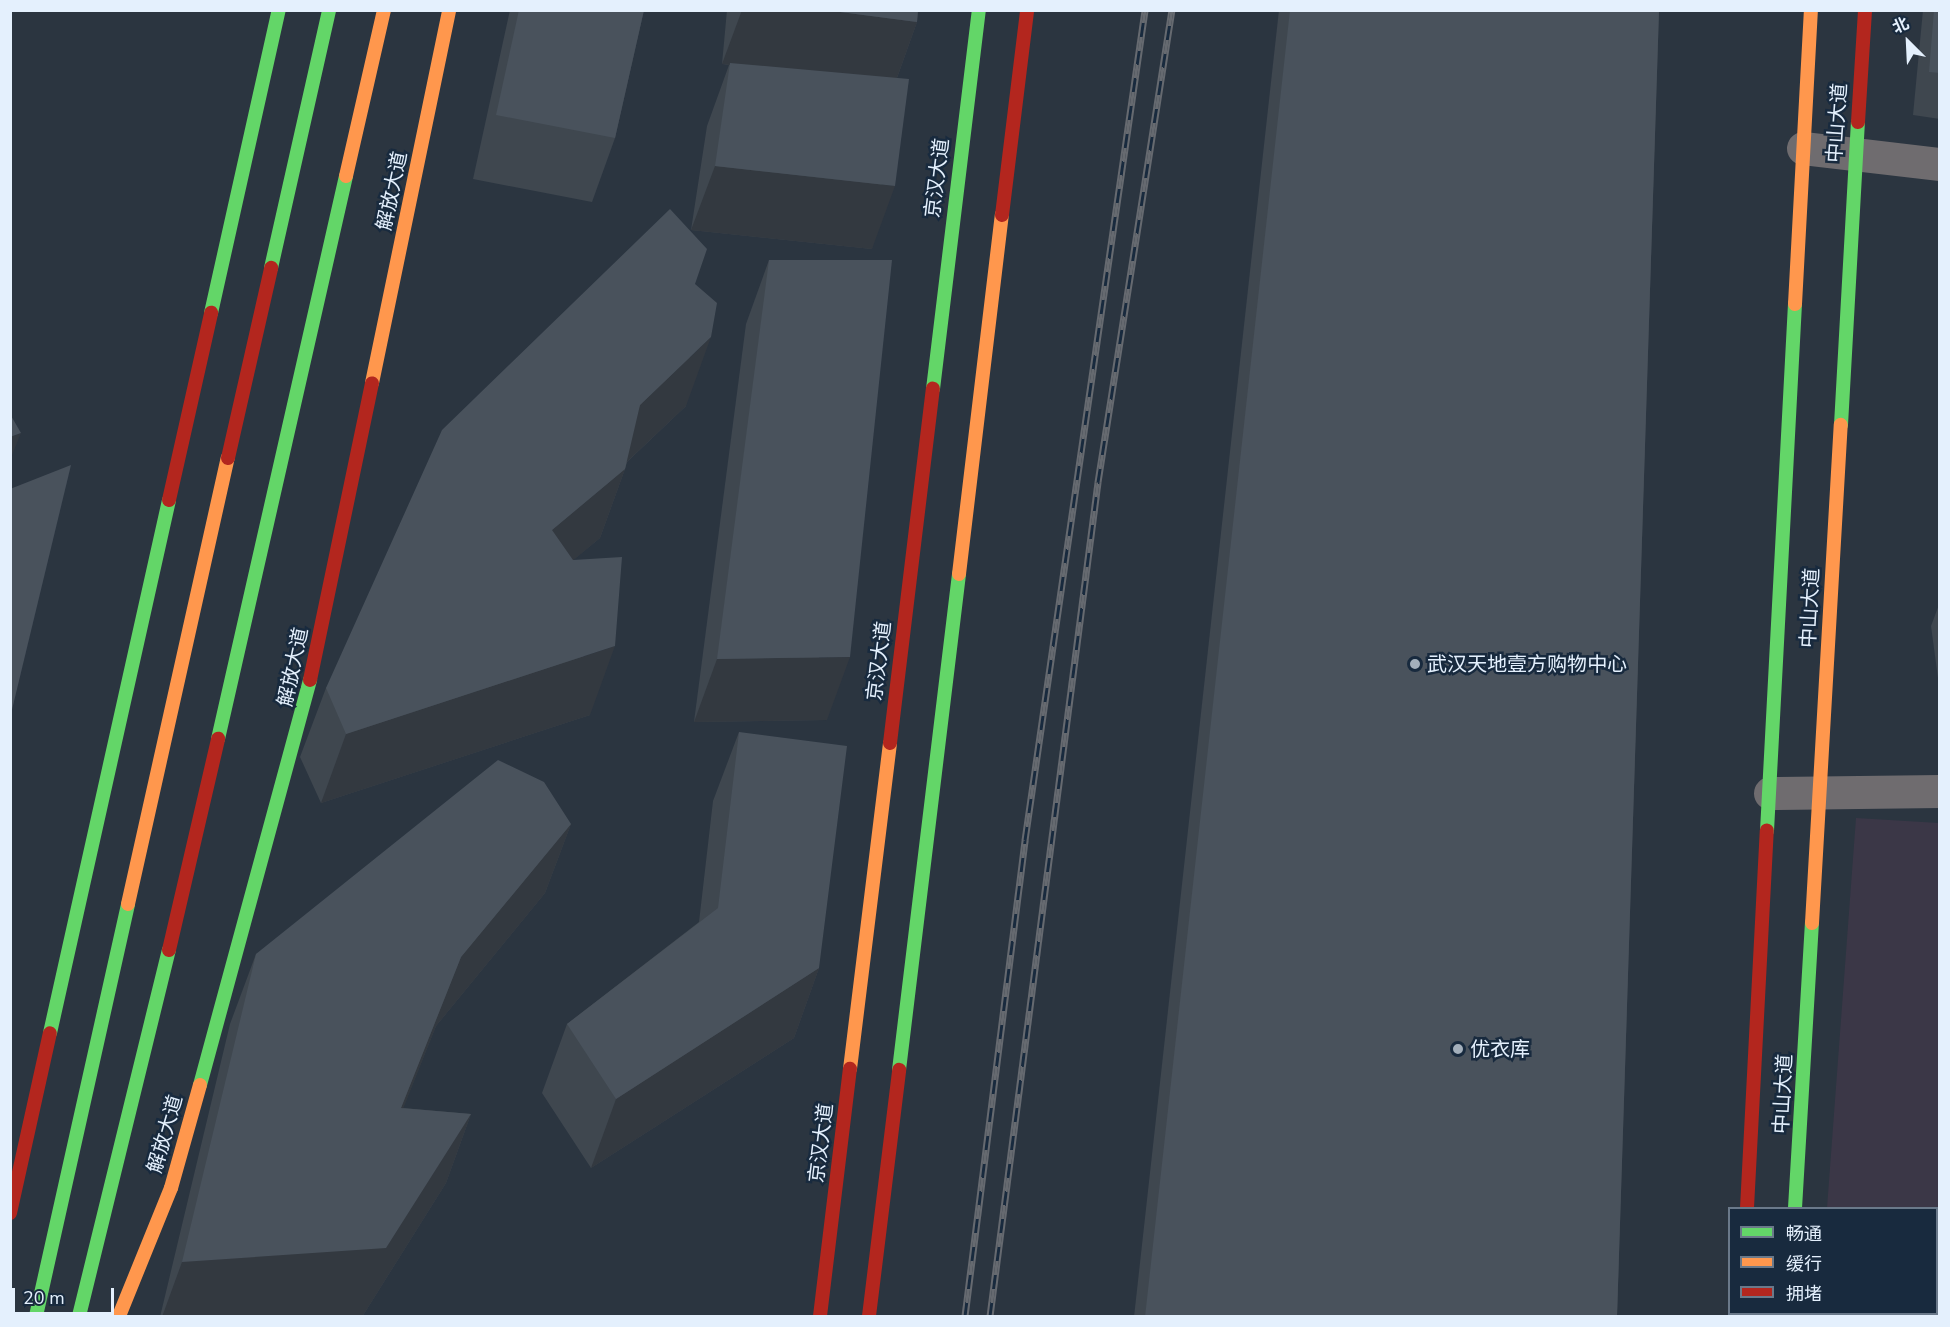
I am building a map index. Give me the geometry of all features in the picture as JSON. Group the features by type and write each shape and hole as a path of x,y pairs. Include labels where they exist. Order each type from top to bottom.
{"main road":[{"path":"10,1213 279,10"},
{"path":"36,1317 121,948 328,10"},
{"name":"解放大道","path":"79,1317 166,965 384,10"},
{"name":"解放大道","path":"119,1317 171,1188 300,730 449,10"},
{"name":"京汉大道","path":"820,1317 979,10"},
{"path":"869,1317 1027,10"},
{"name":"中山大道","path":"1747,1207 1811,10"},
{"name":"中山大道","path":"1795,1207 1854,154 1865,10"}],"street":[{"path":"1803,148 1940,165"},
{"path":"1770,793 1940,790"}],"shaded area":[{"path":"1856,818 1939,823 1939,1316 1820,1316 1938,1315 1938,1207 1827,1207"}],"building":[{"path":"519,10 644,10 615,138 496,115"},
{"path":"825,10 918,10 917,22"},
{"name":"武汉天地壹方购物中心","path":"1290,10 1659,10 1617,1317 1145,1317"},
{"path":"1934,10 1940,10 1940,73 1929,72"},
{"path":"730,63 909,79 895,186 715,166"},
{"path":"670,209 707,249 695,284 717,303 711,337 640,405 625,469 552,530 573,560 622,557 615,646 346,734 326,688 442,430"},
{"path":"769,260 892,260 850,657 717,659"},
{"path":"10,414 21,433 10,437"},
{"path":"71,465 10,718 10,489"},
{"path":"739,732 847,746 819,968 616,1099 567,1024 718,908"},
{"path":"498,760 544,782 571,824 461,957 401,1108 471,1114 386,1248 182,1262 256,954"}],"railway":[{"path":"965,1316 1025,840 1145,10"},
{"path":"990,1316 1098,482 1172,10"}],"traffic: fast":[{"path":"211,313 279,10"},
{"path":"271,268 329,10"},
{"path":"933,389 979,10"},
{"path":"1841,425 1858,122"},
{"path":"218,739 346,176"},
{"path":"1767,831 1795,304"},
{"path":"50,1033 169,500"},
{"path":"899,1070 959,574"},
{"path":"200,1085 310,680"},
{"path":"36,1316 128,904"},
{"path":"1795,1207 1812,923"},
{"path":"79,1316 169,950"}],"traffic: slow":[{"path":"346,176 384,10"},
{"path":"372,383 449,10"},
{"path":"1795,304 1811,10"},
{"path":"959,574 1002,215"},
{"path":"1812,923 1841,425"},
{"path":"128,904 228,458"},
{"path":"850,1069 890,743"},
{"path":"119,1316 171,1188 200,1085"}],"traffic: jam":[{"path":"1002,215 1027,10"},
{"path":"1858,122 1865,10"},
{"path":"228,458 271,268"},
{"path":"169,500 211,313"},
{"path":"310,680 372,383"},
{"path":"890,743 933,389"},
{"path":"169,950 218,739"},
{"path":"1747,1207 1767,831"},
{"path":"10,1213 50,1033"},
{"path":"820,1316 850,1069"},
{"path":"869,1316 899,1070"}],"place":[{"name":"武汉天地壹方购物中心","path":"1415,664"},
{"name":"优衣库","path":"1458,1049"}]}
